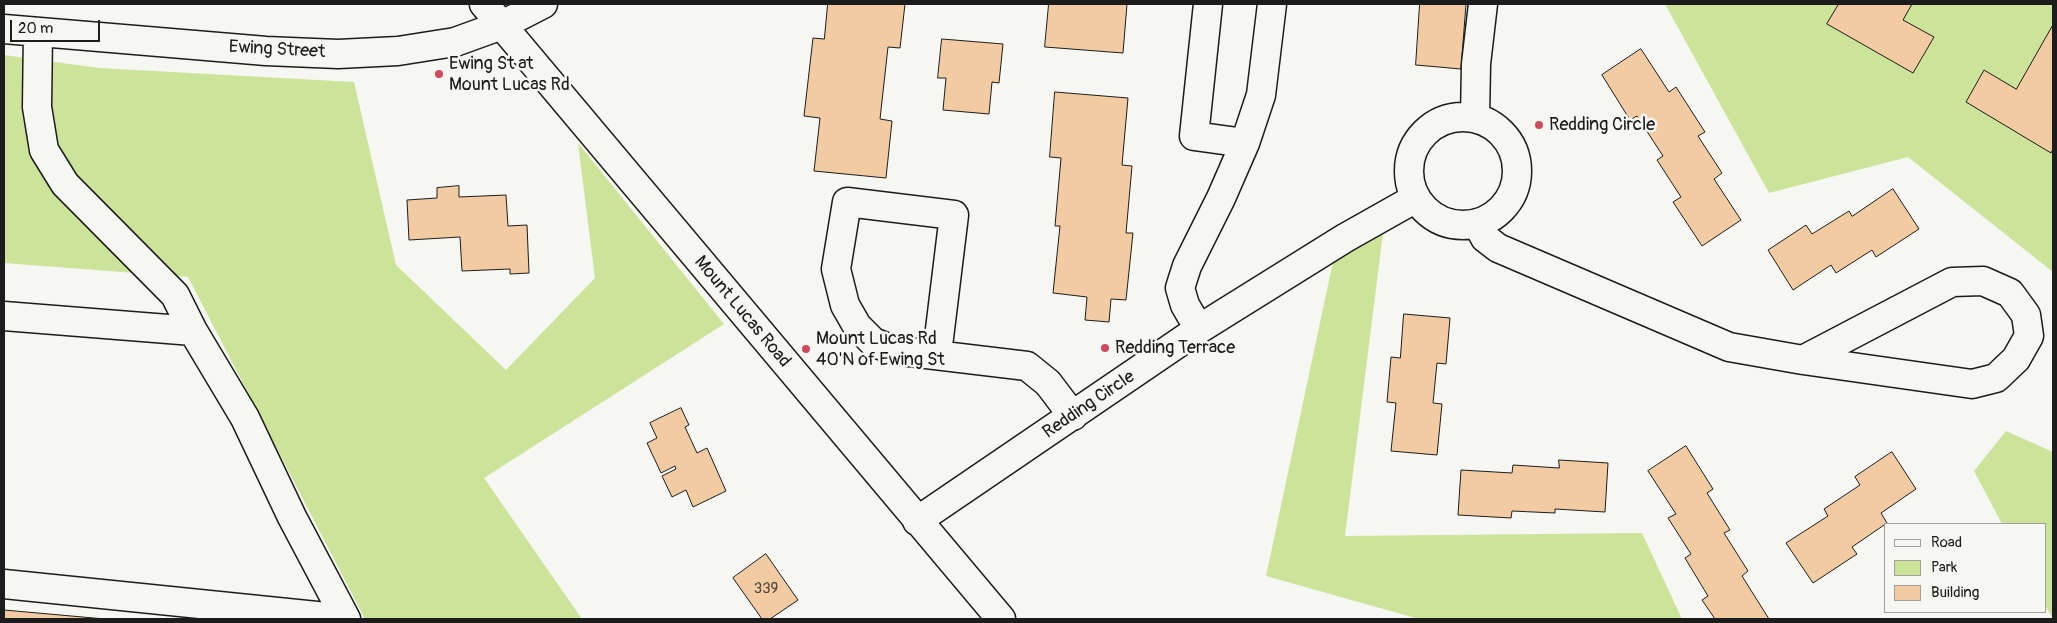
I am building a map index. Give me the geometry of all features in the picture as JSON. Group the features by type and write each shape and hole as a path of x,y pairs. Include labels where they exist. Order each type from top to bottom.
{"street":[{"name":"Mount Lucas Road","path":"484,4 1000,619"},
{"name":"Ewing Street","path":"4,29 266,51 338,54 398,51 455,42 502,25 543,4"},
{"path":"1208,4 1194,136 1245,143"},
{"path":"1200,329 1185,305 1180,288 1187,266 1221,198 1245,143 1261,95 1272,4"},
{"path":"1475,118 1476,64 1483,4"},
{"path":"38,32 37,108 44,150 65,184 175,295 193,331 245,418 292,517 346,619"},
{"path":"1456,117 1475,118 1489,123 1506,138 1516,160 1517,170 1514,189 1504,206 1490,218 1477,223 1459,225 1447,223 1430,214 1416,198 1409,178 1411,155 1426,131 1444,120 1456,117"},
{"name":"Redding Circle","path":"917,520 1200,329 1345,238 1416,198"},
{"path":"937,354 954,215 846,202 836,269 846,305 857,326 873,342 893,350 1027,366 1048,382 1073,416"},
{"path":"1477,223 1485,238 1498,248 1729,347 1802,360 1972,384 1996,378 2016,359 2029,336 2026,315 2010,293 1983,281 1952,282 1802,360"},
{"path":"4,316 193,331"},
{"path":"4,584 346,619"}],"green space":[{"path":"1665,4 2053,4 2053,272 1908,157 1769,193"},
{"path":"4,55 99,68 354,82 396,265 506,370 595,278 578,143 724,324 484,478 582,619 365,619 188,277 4,263"},
{"path":"1384,225 1345,536 1642,533 1682,619 1419,619 1266,576 1334,257"},
{"path":"2006,431 2053,452 2053,619 2047,609 2047,523 2001,523 1974,471"}],"building":[{"path":"828,4 905,4 900,48 888,47 880,119 892,121 886,178 814,171 820,118 804,116 813,38 824,39"},
{"path":"1049,4 1127,4 1123,53 1045,47"},
{"path":"1420,4 1466,4 1461,69 1416,65"},
{"path":"1839,4 1912,4 1903,20 1934,37 1913,73 1827,24"},
{"path":"2053,25 2053,149 2051,153 1966,102 1984,70 2016,89"},
{"path":"942,39 1003,44 999,83 992,82 989,114 943,110 946,78 938,78"},
{"path":"1641,49 1669,92 1676,87 1705,132 1698,136 1722,173 1714,179 1741,220 1702,246 1673,202 1681,197 1657,160 1663,156 1637,116 1630,120 1602,75"},
{"path":"1055,92 1128,98 1122,165 1132,166 1126,233 1133,233 1126,300 1111,299 1109,322 1085,320 1087,297 1053,293 1060,226 1055,226 1061,158 1050,157"},
{"path":"459,186 459,197 506,195 508,226 527,225 529,273 510,274 510,269 462,271 460,237 409,240 407,200 437,198 437,188"},
{"path":"1893,189 1919,229 1876,257 1872,250 1836,273 1831,265 1793,290 1768,250 1806,225 1812,234 1849,211 1852,216"},
{"path":"1404,314 1450,318 1446,364 1437,363 1433,403 1442,404 1437,455 1391,451 1396,403 1387,402 1391,357 1400,358"},
{"path":"681,408 689,425 685,427 697,453 707,448 726,491 693,507 686,490 672,497 662,476 676,469 675,466 661,473 647,443 657,438 650,423"},
{"path":"1686,446 1713,489 1707,493 1730,530 1724,533 1748,571 1742,576 1769,619 1715,619 1702,600 1708,596 1685,558 1691,554 1668,518 1676,514 1648,471"},
{"path":"1892,452 1916,489 1881,513 1887,523 1884,523 1884,525 1852,547 1857,554 1813,583 1786,543 1828,516 1824,509 1860,485 1855,477"},
{"path":"1559,460 1608,463 1605,512 1555,509 1555,513 1512,511 1511,518 1458,515 1461,470 1512,473 1513,465 1559,468"},
{"path":"766,554 798,600 770,619 762,619 733,578"},
{"path":"4,610 105,619 4,619"}],"place":[{"name":"Ewing St at Mount Lucas Rd","path":"439,74"},
{"name":"Redding Circle","path":"1539,125"},
{"name":"Redding Terrace","path":"1105,348"},
{"name":"Mount Lucas Rd 40'N of Ewing St","path":"806,349"}]}
